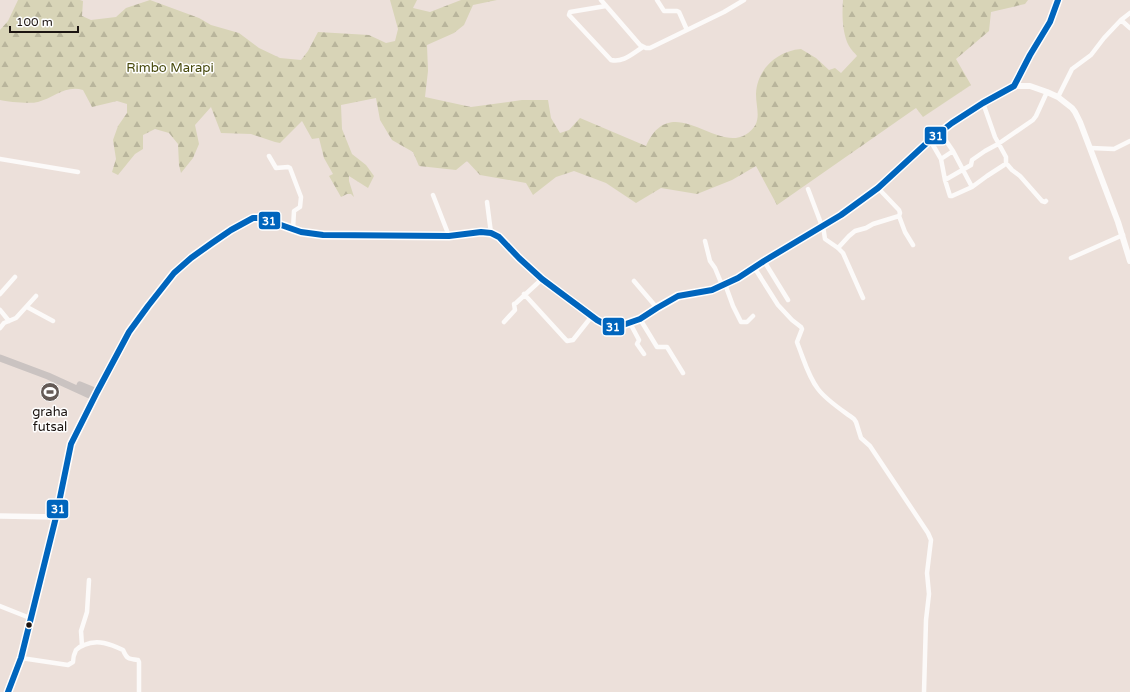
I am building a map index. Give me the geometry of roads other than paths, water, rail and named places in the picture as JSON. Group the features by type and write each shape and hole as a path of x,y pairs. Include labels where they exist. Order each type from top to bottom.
{"highway":[{"path":"0,353 95,394"},
{"path":"0,358 95,394"},
{"path":"8,692 21,658 56,517 71,444 95,394"}],"main road":[{"path":"1014,86 1030,55 1050,22 1058,0"},
{"path":"1020,75 1030,86"},
{"path":"95,394 133,326 174,273 185,263 231,230 253,218 261,218 301,232 323,235 374,234 448,236 481,232 491,233 499,237 519,258 542,278 606,326 612,327 630,324 678,296 712,290 738,278 822,226 857,204 878,188 940,132 983,103 1014,86 1030,86 1047,92 1058,97 1076,112 1123,235 1130,261"}],"street":[{"path":"601,0 643,47 650,48 744,0"},
{"path":"658,0 664,11 675,10 679,12 687,30"},
{"path":"606,6 570,12 569,15 611,60 622,60 643,47"},
{"path":"1058,97 1074,66 1090,55 1121,20 1130,13"},
{"path":"1121,20 1130,28"},
{"path":"945,180 971,165 972,160 1033,120 1047,92"},
{"path":"983,103 998,144 1006,157 1006,163 1020,176 1042,201 1045,202 1046,200"},
{"path":"940,132 953,151 972,187"},
{"path":"930,140 940,159 950,196 972,187 1006,163"},
{"path":"1090,148 1114,149 1130,141"},
{"path":"940,159 953,151"},
{"path":"269,156 276,168 290,168 301,197 300,207 294,211 293,229"},
{"path":"0,159 78,172"},
{"path":"878,188 890,202 898,208 900,213 899,216 905,232 913,245"},
{"path":"808,189 822,226 825,239 843,253 863,298"},
{"path":"433,195 448,236"},
{"path":"487,202 491,233"},
{"path":"838,248 855,231 899,216"},
{"path":"1071,258 1123,235"},
{"path":"704,241 710,261 716,268 741,322 747,322 754,316"},
{"path":"764,261 788,300"},
{"path":"754,267 778,305 801,327 802,332 797,342 798,346 812,380 818,390 856,422 861,438 870,446 928,533 931,540 927,573 929,594 926,620 924,692"},
{"path":"0,294 16,277"},
{"path":"504,322 515,310 514,304 542,278"},
{"path":"634,281 657,308"},
{"path":"524,294 567,341 573,340 594,318"},
{"path":"0,328 4,323 14,319 36,296"},
{"path":"27,307 53,321"},
{"path":"0,310 10,321"},
{"path":"640,319 658,347 667,347 683,373"},
{"path":"630,324 639,340 637,344 644,354"},
{"path":"0,516 56,517"},
{"path":"82,646 81,631 87,612 89,580"},
{"path":"0,606 30,618"},
{"path":"21,658 70,664 77,648 91,642 109,644 123,650 126,658 138,660 139,692"}],"place":[{"name":"graha futsal","path":"50,392"}],"park label":[{"name":"Rimbo Marapi","path":"170,68"}]}
